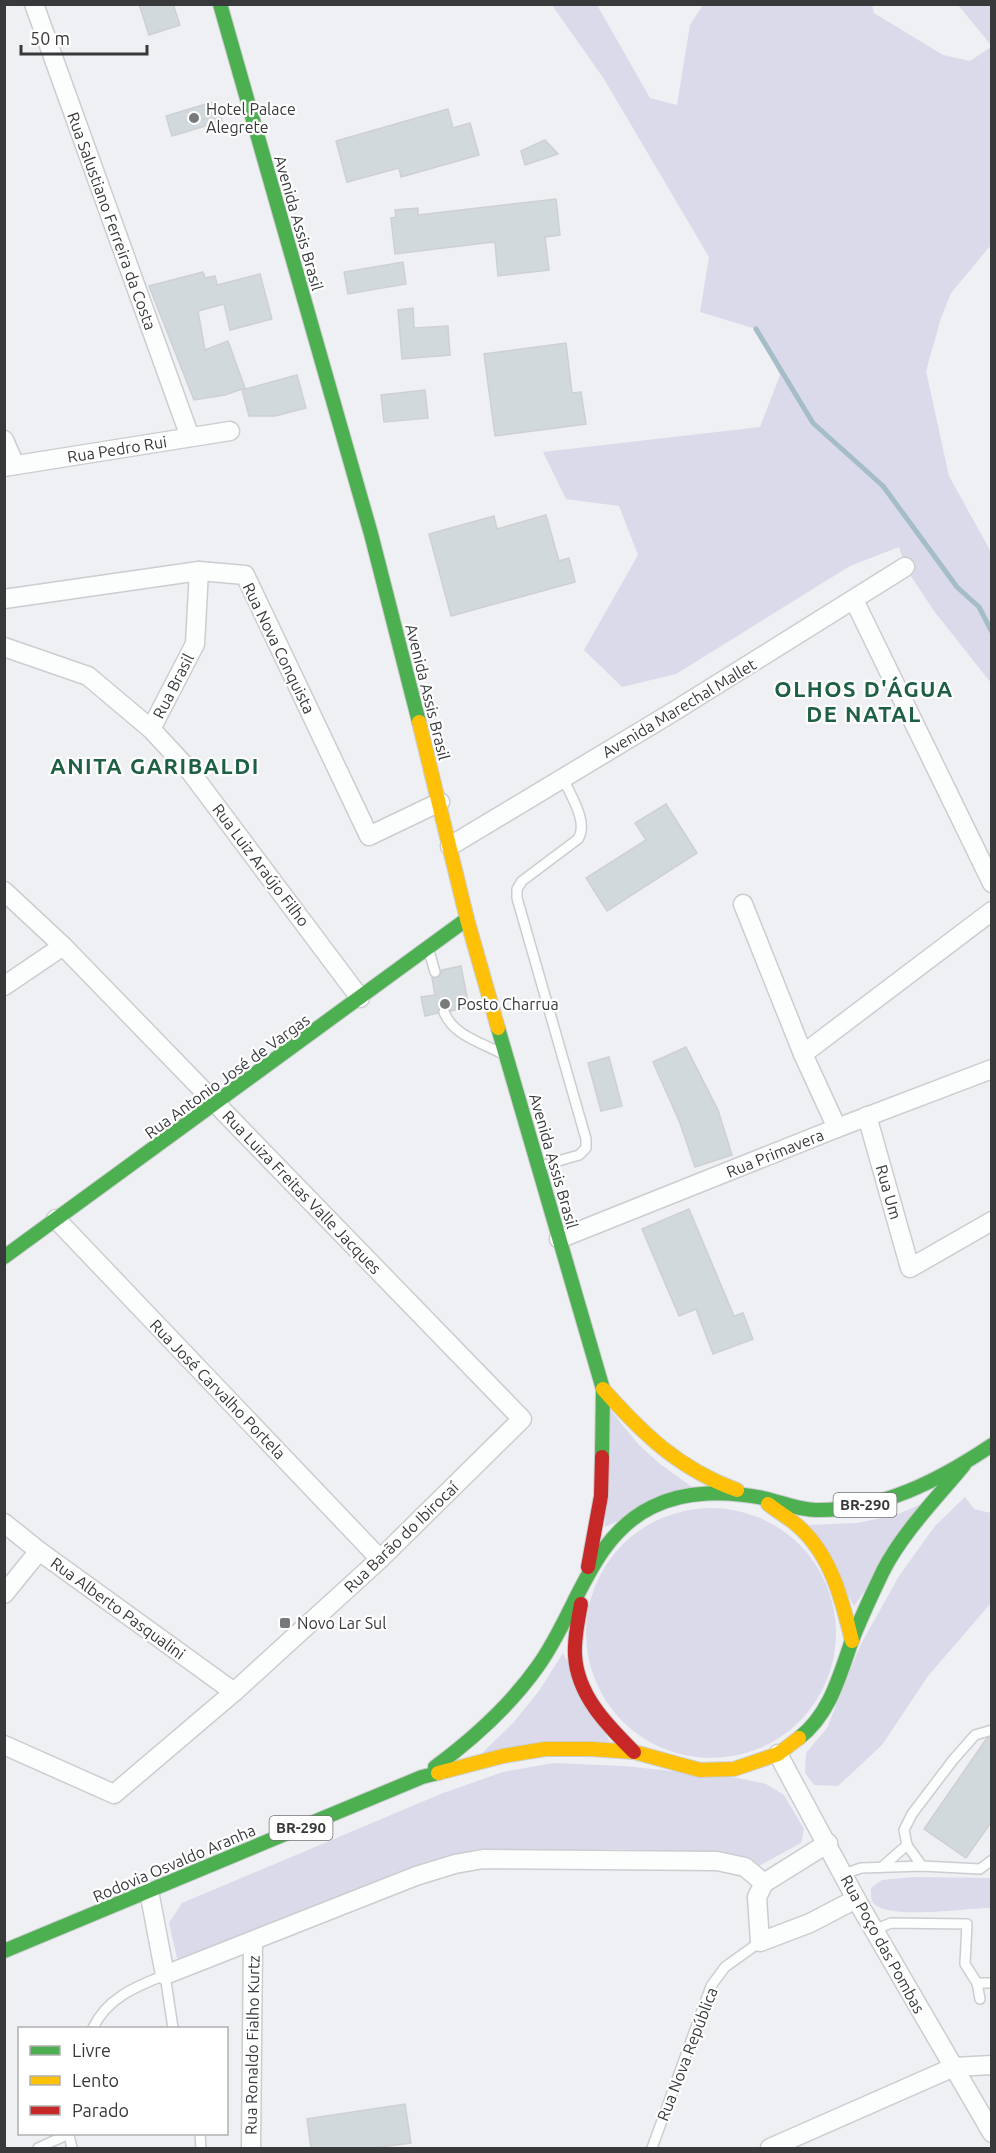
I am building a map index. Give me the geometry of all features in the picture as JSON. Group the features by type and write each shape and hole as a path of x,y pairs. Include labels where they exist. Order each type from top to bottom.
{"main road":[{"name":"Avenida Assis Brasil","path":"220,4 371,534 440,802 467,919 603,1389 601,1496 577,1626 576,1665 584,1689 595,1708 611,1729 634,1752"},
{"name":"Rua Antonio José de Vargas","path":"4,1257 467,919"},
{"name":"Avenida Assis Brasil","path":"603,1389 635,1425 688,1469 716,1484 759,1498"},
{"name":"BR-290","path":"422,1777 468,1743 500,1713 528,1681 551,1647 604,1550 615,1535 642,1512 666,1501 689,1496 729,1494 815,1510 882,1502 964,1465 992,1445"},
{"name":"BR-290","path":"422,1777 503,1755 545,1749 634,1752 699,1770 734,1769 777,1754 804,1734 827,1706 840,1678 852,1641 884,1570 908,1532 964,1465"},
{"path":"759,1498 800,1528 822,1554 837,1585 852,1641"},
{"name":"Rodovia Osvaldo Aranha","path":"4,1951 422,1777"}],"street":[{"name":"Rua Salustiano Ferreira da Costa","path":"34,4 190,437"},
{"name":"Rua Pedro Rui","path":"10,466 230,431"},
{"path":"4,440 10,466"},
{"name":"Avenida Marechal Mallet","path":"450,846 905,567"},
{"name":"Rua Nova Conquista","path":"4,599 200,571 245,575 369,836 440,802"},
{"name":"Rua Brasil","path":"152,729 195,645 200,571"},
{"path":"854,600 992,883"},
{"name":"Rua Luiz Araújo Filho","path":"4,647 88,676 152,729 196,779 360,998"},
{"name":"Rua Luiza Freitas Valle Jacques","path":"4,891 63,946 522,1419"},
{"path":"743,904 803,1054 837,1128"},
{"path":"803,1054 992,911"},
{"path":"4,986 63,946"},
{"name":"Rua Primavera","path":"559,1239 867,1116 992,1069"},
{"name":"Rua Um","path":"867,1116 910,1268 992,1221"},
{"name":"Rua José Carvalho Portela","path":"56,1219 380,1559"},
{"name":"Rua Barão do Ibirocaí","path":"4,1745 114,1794 234,1692 380,1559 522,1419"},
{"name":"Rua Alberto Pasqualini","path":"4,1523 39,1551 234,1692"},
{"path":"4,1594 39,1551"},
{"name":"Rua Poço das Pombas","path":"777,1754 856,1899 992,2133"},
{"path":"760,1942 757,1897 764,1883 828,1844"},
{"path":"149,1891 165,1975 416,1876 455,1864 483,1859 717,1862 745,1867 764,1883"},
{"name":"Rua Nova República","path":"760,1942 810,1923 856,1899"},
{"name":"Rua Ronaldo Fialho Kurtz","path":"251,2148 253,1941"},
{"path":"770,2148 954,2067 992,2065"}],"lane":[{"path":"538,1167 579,1155 586,1148 586,1138 517,898 517,889 522,881 578,839 582,833 582,824 562,778"},
{"path":"428,948 435,972"},
{"path":"444,1012 449,1024 457,1031 506,1055"},
{"path":"922,1866 907,1845 904,1830 952,1760 975,1736 992,1730"},
{"path":"882,1867 907,1845"},
{"path":"844,1874 861,1868 882,1867 922,1866 980,1869 992,1860"},
{"path":"874,1930 891,1923 967,1924 965,1964 977,1983 980,1999"},
{"name":"Rua Nova República","path":"652,2148 711,1986 725,1967 760,1942"},
{"path":"93,2027 98,2017 114,2000 131,1989 165,1975 171,2027"},
{"path":"977,1983 992,1983"},
{"path":"38,2148 67,2135"}],"shaded area":[{"path":"552,5 597,5 650,98 677,105 690,25 703,5 872,5 874,13 943,55 970,61 991,47 991,245 951,293 941,318 926,371 949,476 991,552 991,683 934,611 905,567 899,547 850,566 676,674 622,687 584,650 638,555 619,506 566,499 543,452 760,427 780,375 756,329 700,312 709,257 604,79"},
{"path":"958,5 991,5 991,45"},
{"path":"608,1407 638,1444 660,1464 692,1487 605,1527"},
{"path":"965,1497 974,1509 991,1513 991,1603 928,1676 882,1745 838,1786 814,1785 805,1773 806,1753 827,1728 860,1646 899,1576 935,1526"},
{"path":"926,1502 854,1606 808,1525 857,1523 896,1515"},
{"path":"699,1508 723,1508 759,1517 781,1529 808,1554 827,1585 834,1609 836,1633 834,1657 827,1681 815,1703 790,1730 759,1749 747,1753 723,1758 699,1758 663,1749 641,1737 614,1712 595,1681 591,1669 586,1645 586,1621 595,1585 607,1563 632,1536 663,1517 675,1513"},
{"path":"563,1653 610,1742 480,1755 513,1723 539,1691"},
{"path":"553,1763 624,1766 738,1778 766,1784 784,1795 804,1829 801,1843 759,1866 741,1858 714,1853 615,1849 486,1854 188,1960 177,1958 169,1923 182,1903 443,1793 503,1772"},
{"path":"913,1877 991,1878 991,1908 928,1912 892,1911 879,1907 872,1901 871,1888 882,1880"}],"building":[{"path":"139,4 173,4 180,25 149,35"},
{"name":"Hotel Palace Alegrete","path":"216,101 222,121 172,136 166,116"},
{"path":"448,109 453,128 470,123 479,155 401,177 399,168 347,182 336,141"},
{"path":"545,140 558,154 525,165 521,151"},
{"path":"556,199 560,235 545,237 549,270 498,276 495,243 493,242 395,254 391,218 396,217 395,210 418,208 418,215"},
{"path":"403,262 406,284 348,294 344,272"},
{"path":"203,272 205,278 215,276 217,285 260,274 272,319 230,330 224,304 198,311 205,350 228,341 245,388 225,395 194,400 149,286"},
{"path":"413,308 414,328 448,326 450,355 402,359 398,310"},
{"path":"566,343 572,393 581,392 586,424 495,436 484,354"},
{"path":"297,375 306,408 275,416 249,416 242,390"},
{"path":"425,390 428,418 384,422 381,395"},
{"path":"546,515 559,561 569,558 575,582 451,616 429,534 494,516 497,529"},
{"path":"666,804 697,853 607,911 586,878 646,840 635,823"},
{"path":"461,966 469,1007 451,1011 444,1005 439,1008 438,1013 425,1016 421,997 435,995 432,978 439,977 442,970"},
{"path":"686,1047 718,1110 732,1155 695,1167 680,1123 653,1062"},
{"path":"609,1057 622,1106 601,1111 588,1063"},
{"path":"689,1209 734,1316 743,1313 753,1339 713,1354 696,1309 679,1316 642,1229"},
{"path":"992,1737 992,1821 966,1858 924,1829 987,1738"},
{"path":"405,2104 411,2143 372,2148 311,2148 307,2119"}],"waterway":[{"path":"756,329 813,423 883,486 957,587 979,607 992,632"}],"traffic: fast":[{"path":"220,4 371,534 419,722"},
{"path":"4,1257 467,919"},
{"path":"498,1028 603,1389 602,1457"},
{"path":"435,1767 464,1745 516,1695 551,1645 586,1578 613,1537 631,1520 652,1507 678,1497 721,1493 763,1498 809,1510 840,1509 863,1505 886,1499 930,1481 992,1445"},
{"path":"799,1738 818,1718 832,1695 858,1625 891,1557 920,1516 964,1465"},
{"path":"4,1951 422,1777 438,1773"}],"traffic: slow":[{"path":"419,722 467,919 498,1028"},
{"path":"603,1389 633,1421 680,1461 697,1472 737,1490"},
{"path":"768,1504 798,1526 819,1550 834,1579 852,1641"},
{"path":"438,1773 503,1756 545,1749 634,1752 700,1770 734,1769 778,1754 799,1738"}],"traffic: jam":[{"path":"588,1567 601,1496 602,1457"},
{"path":"581,1604 575,1649 581,1683 604,1720 634,1752"}],"place":[{"name":"Hotel Palace Alegrete","path":"194,118"},
{"name":"Posto Charrua","path":"445,1004"},
{"name":"Novo Lar Sul","path":"285,1623"}],"district":[{"name":"OLHOS D'ÁGUA DE NATAL","path":"864,702"},
{"name":"ANITA GARIBALDI","path":"155,766"}]}
